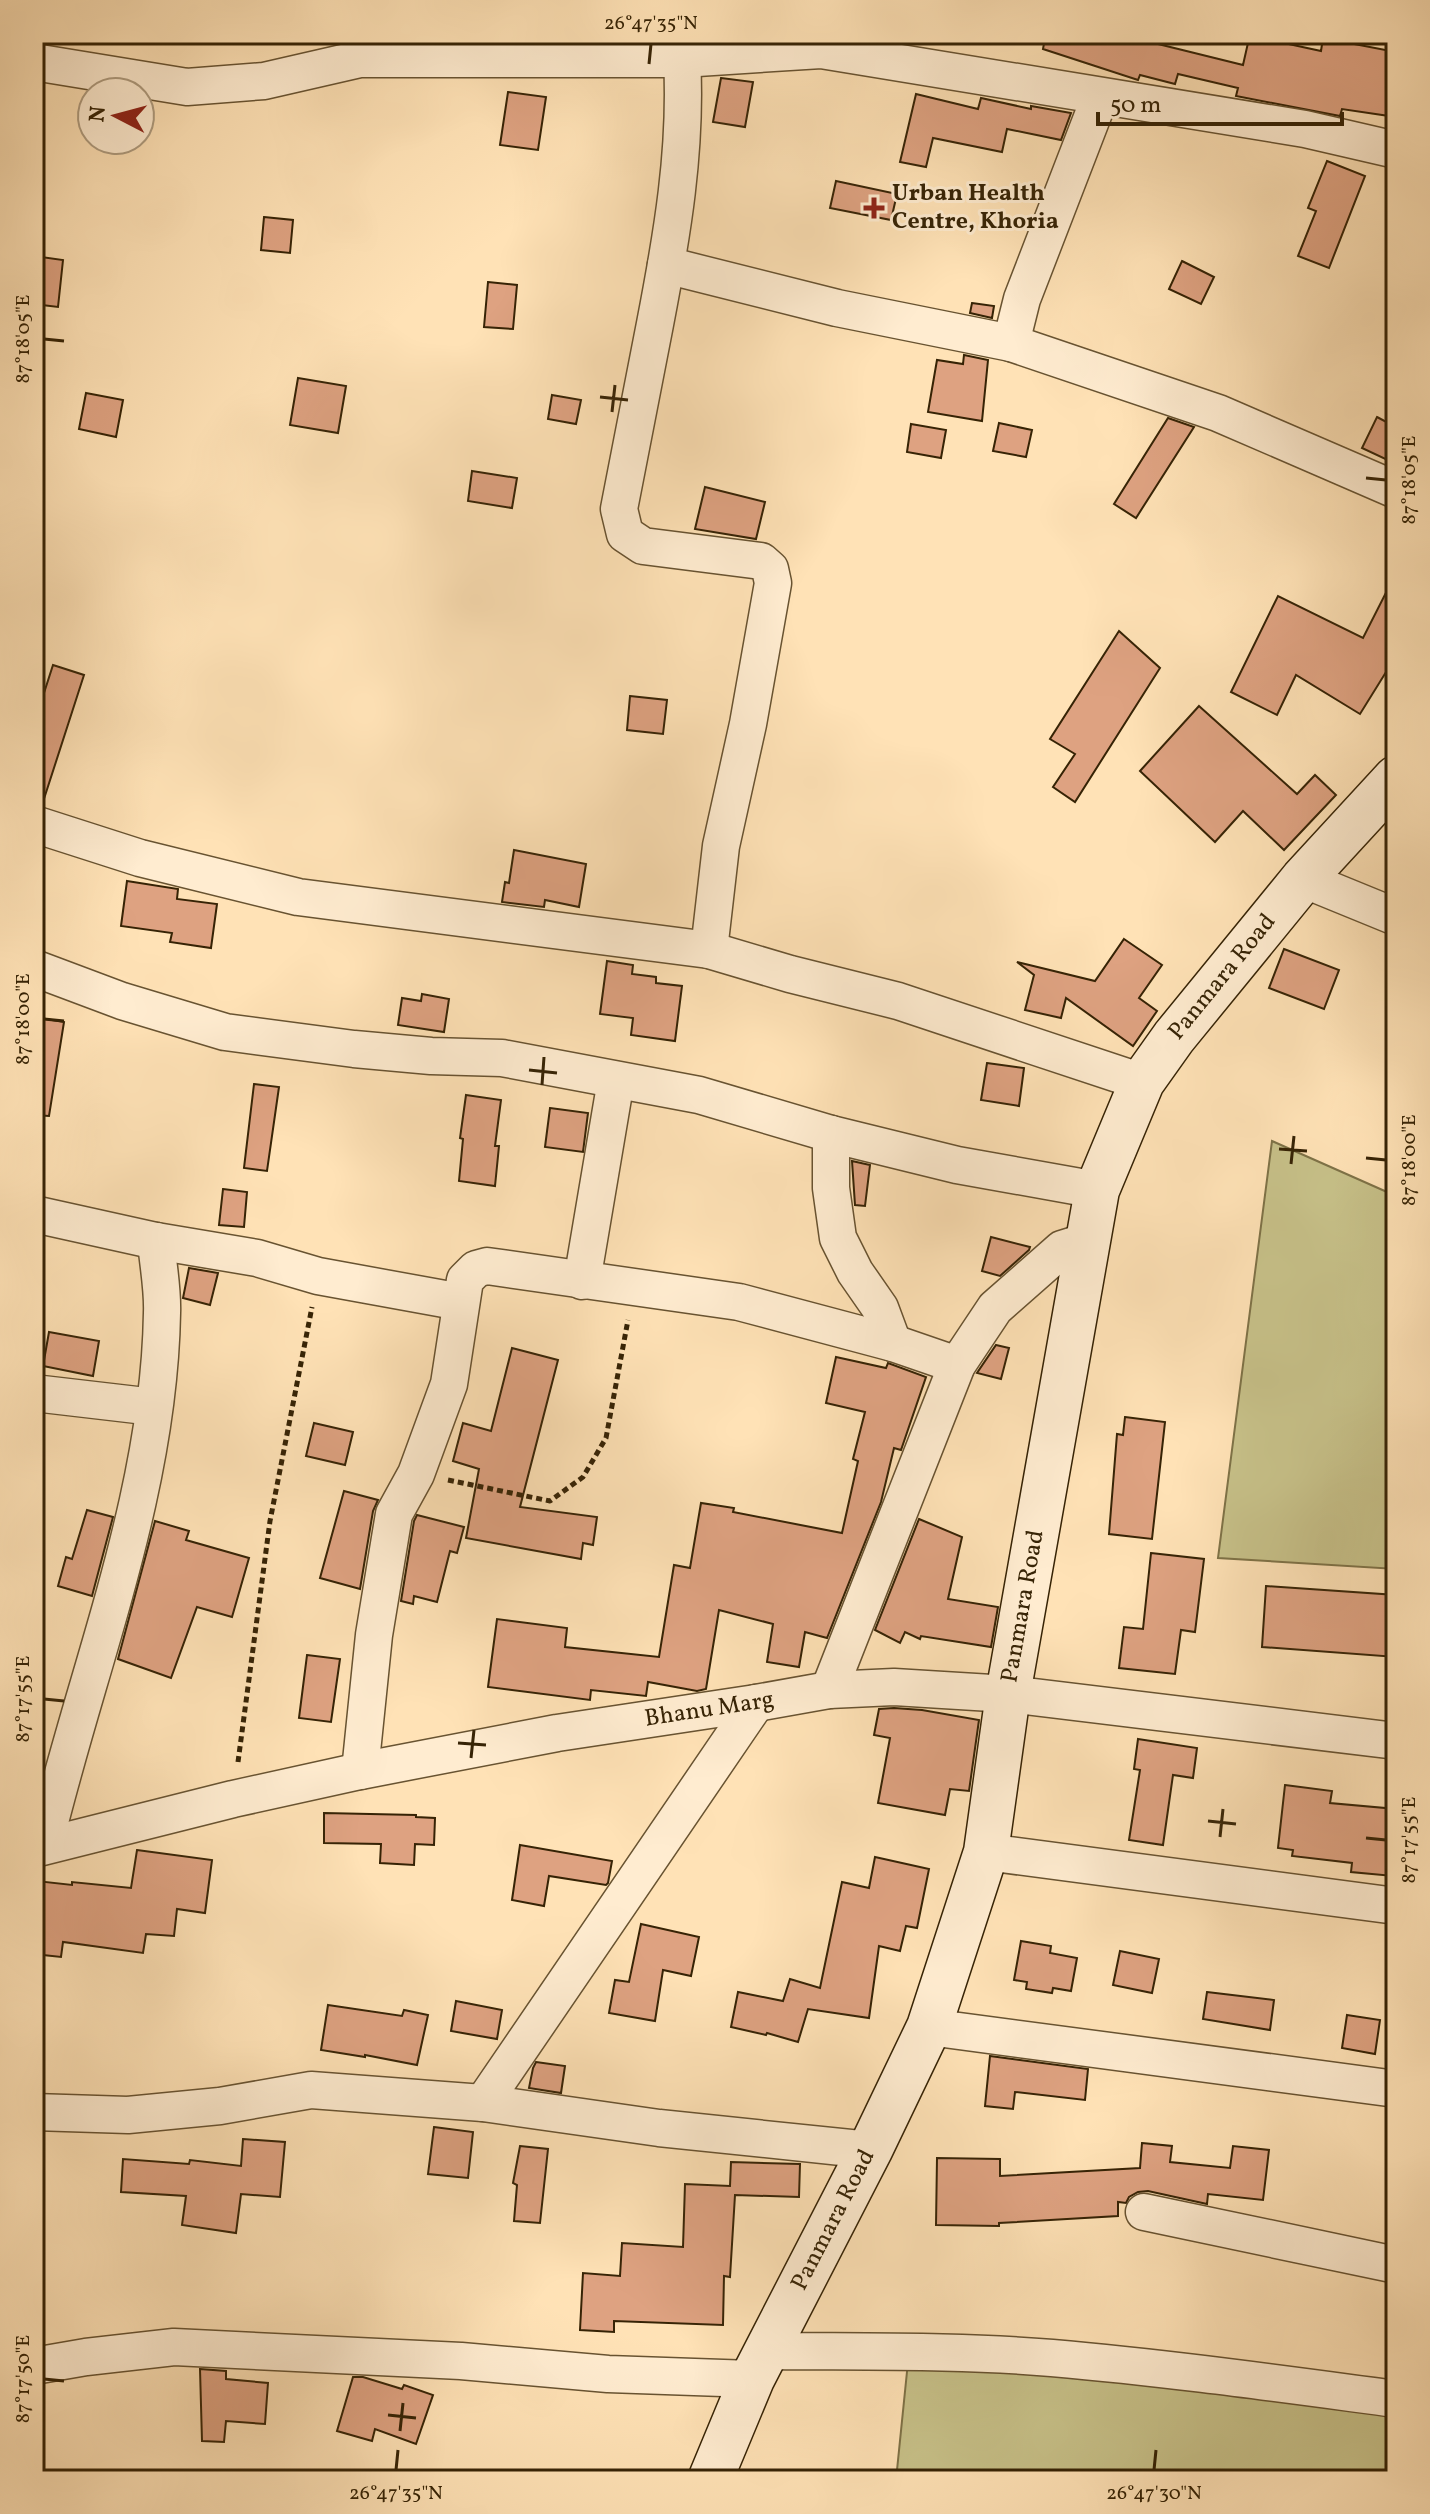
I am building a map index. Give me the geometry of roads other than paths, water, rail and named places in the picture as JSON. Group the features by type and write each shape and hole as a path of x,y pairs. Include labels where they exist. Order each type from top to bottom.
{"street":[{"path":"34,62 187,87 264,81 360,59 682,59 821,50 1305,129 1396,150"},
{"path":"682,59 684,102 679,187 619,509 625,534 643,546 761,561 770,569 773,583 748,724 721,846 709,950"},
{"path":"1011,343 1022,299 1100,97"},
{"path":"666,265 837,308 1011,343 1218,413 1396,490"},
{"name":"Panmara Road","path":"710,2480 760,2365 929,2027 986,1852 1008,1694 1097,1190 1142,1082 1228,969 1303,879 1396,778"},
{"path":"34,824 140,858 298,897 709,950 898,1001 1142,1082"},
{"path":"1303,879 1396,917"},
{"path":"34,968 122,1001 225,1032 354,1049 502,1058 699,1095 831,1134 957,1165 1097,1190"},
{"path":"582,1281 616,1080"},
{"path":"831,1134 831,1188 838,1238 855,1272 880,1308 893,1343"},
{"path":"34,1214 156,1241 257,1258 318,1276 461,1302"},
{"path":"39,1848 137,1508 154,1407 162,1310 156,1241"},
{"path":"829,1690 957,1365 995,1308 1062,1249 1088,1241"},
{"path":"360,1771 374,1635 394,1514 416,1474 449,1384 465,1280 476,1269 487,1266 739,1302 893,1343 957,1365"},
{"path":"34,1393 154,1407"},
{"name":"Bhanu Marg","path":"39,1848 360,1771 557,1733 829,1690 894,1687 1008,1694 1396,1741"},
{"path":"483,2103 756,1703"},
{"path":"986,1852 1396,1906"},
{"path":"929,2027 1396,2089"},
{"path":"34,2112 128,2115 220,2106 311,2090 483,2103 659,2128 870,2150"},
{"path":"1144,2212 1396,2265"},
{"path":"34,2366 174,2347 461,2361 608,2374 909,2352 1049,2358 1204,2373 1396,2399"}],"place":[{"name":"Urban Health Centre, Khoria","path":"874,208"}]}
